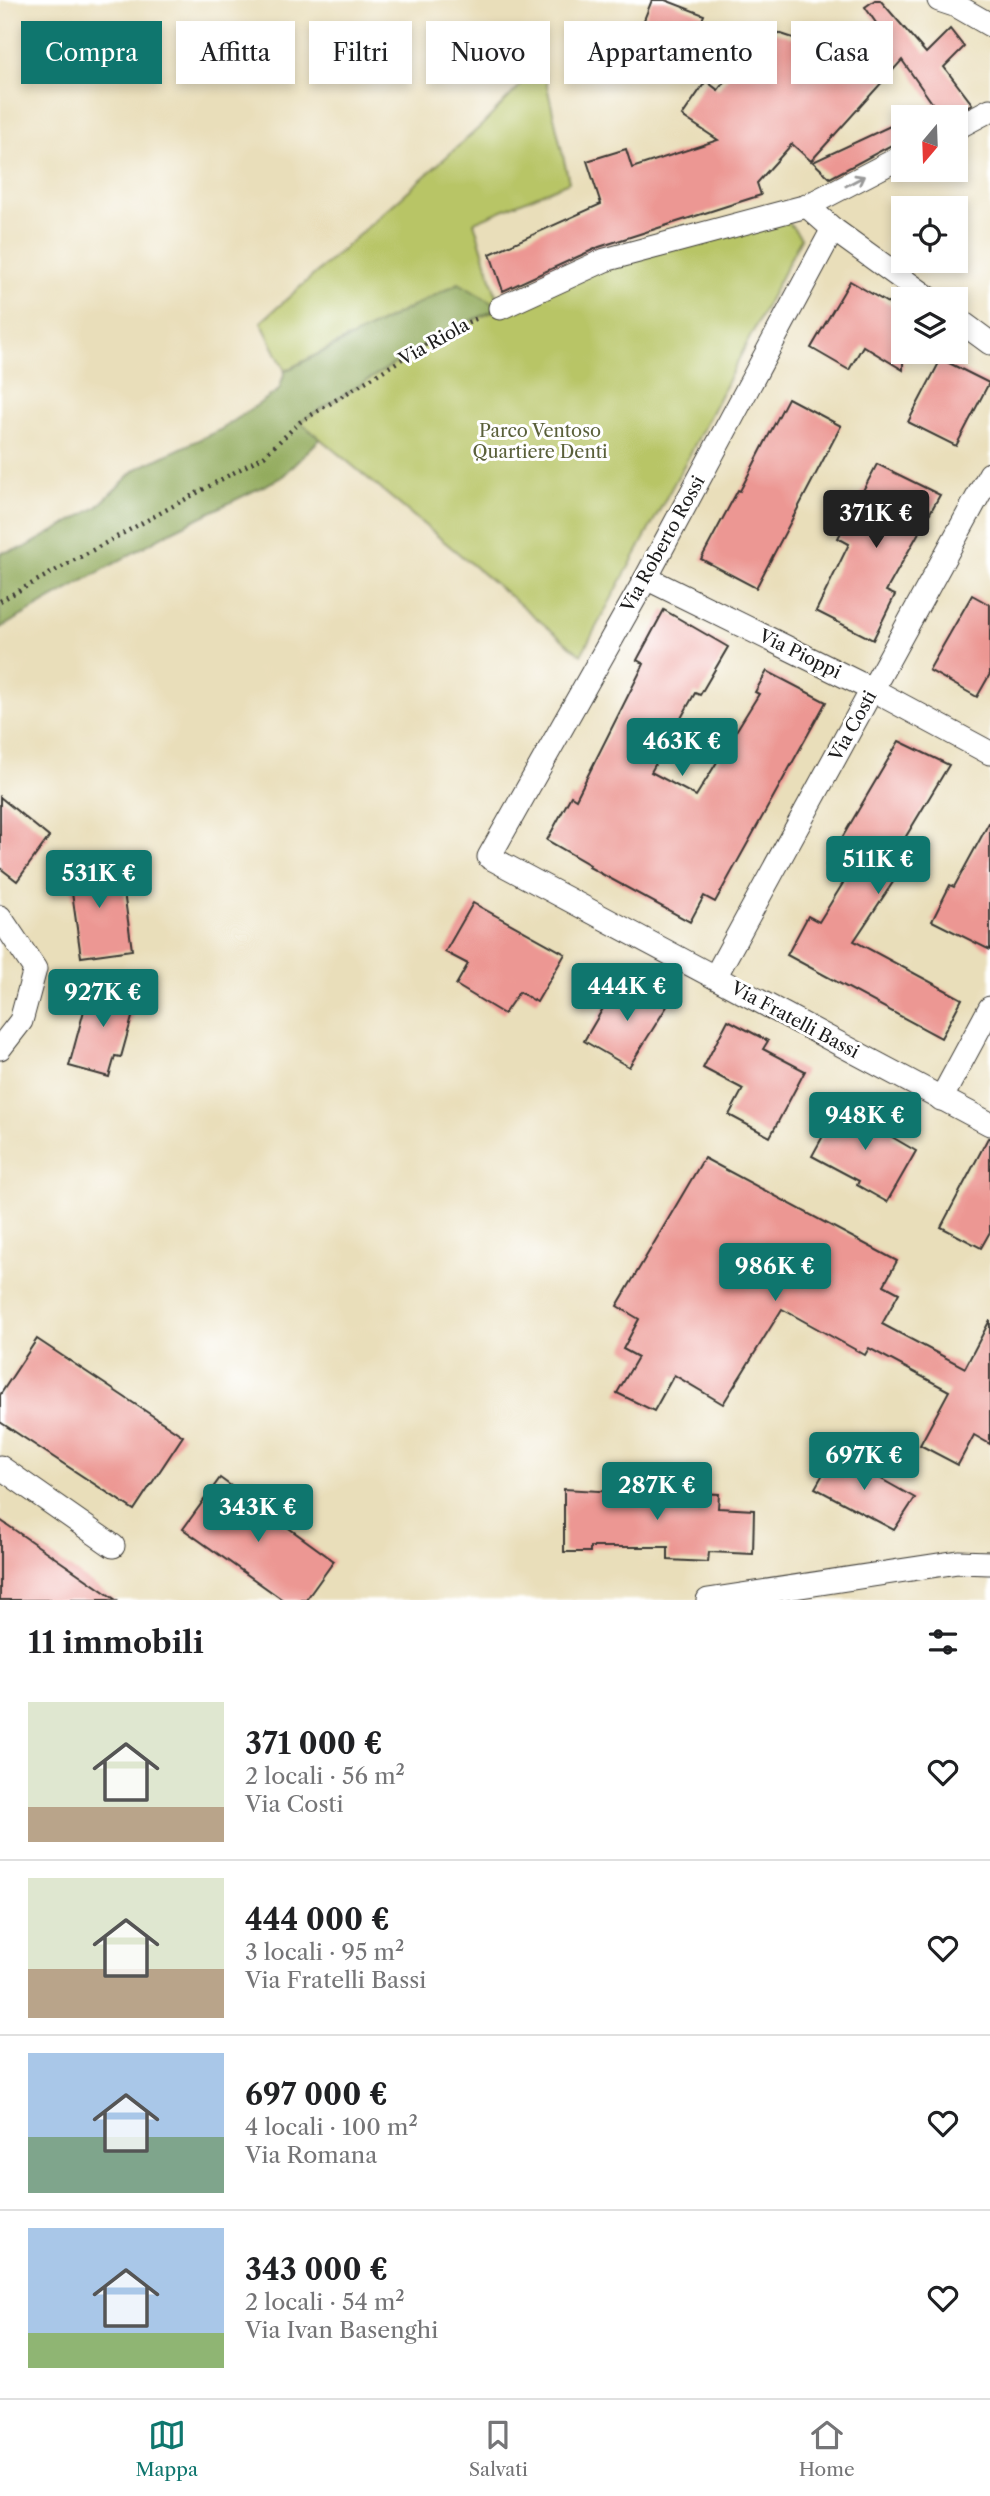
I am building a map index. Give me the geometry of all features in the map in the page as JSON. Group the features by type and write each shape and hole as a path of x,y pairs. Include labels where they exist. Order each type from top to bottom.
{"street":[{"path":"939,0 957,6 990,25"},
{"path":"968,122 990,110"},
{"path":"500,308 605,260 807,206 891,162"},
{"path":"807,206 833,229 913,287"},
{"name":"Via Roberto Rossi","path":"489,857 646,578 833,229"},
{"path":"968,327 990,343"},
{"name":"Via Costi","path":"715,978 990,474"},
{"name":"Via Pioppi","path":"646,578 873,690 990,753"},
{"name":"Via Fratelli Bassi","path":"489,857 990,1124"},
{"path":"0,917 35,968 21,1021 0,1048"},
{"path":"942,1099 990,1008"},
{"path":"0,1466 113,1546"},
{"path":"708,1600 958,1562 990,1563"}],"path":[{"name":"Via Riola","path":"0,601 264,456 300,422 446,332 500,308"}],"green space":[{"name":"Parco Ventoso Quartiere Denti","path":"546,84 569,182 474,222 500,308 605,260 781,213 801,238 690,454 581,655 300,422 446,332 499,309 348,338 285,371 261,322 481,126 520,86"},
{"path":"459,283 500,308 446,332 300,422 320,439 282,477 170,532 0,628 0,553 24,548 97,507 136,469 222,429 279,390 285,371"}],"building":[{"path":"652,0 665,0 704,15 702,21 644,20"},
{"path":"875,0 880,0 926,53 950,29 964,47 944,67 972,104 934,105 902,60 893,70 893,21 875,21 865,7"},
{"path":"777,33 791,37 791,84 880,84 811,161 792,144 757,183 761,195 599,247 503,291 490,254 601,204 587,161 626,149 632,168 718,140 682,116 704,84 710,84 718,90 722,84 777,84"},
{"path":"891,126 891,145 830,178 813,162"},
{"path":"850,281 891,305 891,363 863,346 849,370 811,348"},
{"path":"938,364 951,364 989,383 956,446 908,422"},
{"path":"788,398 841,426 756,588 701,559"},
{"path":"877,464 940,495 886,591 895,595 873,640 816,611 849,544 838,538"},
{"path":"972,595 990,605 990,674 977,697 929,670"},
{"path":"664,610 728,647 700,695 695,693 651,772 696,796 759,694 755,692 767,671 826,702 715,902 704,896 690,922 589,867 590,865 547,840 571,796 576,799 644,664 637,660"},
{"path":"899,741 949,765 899,848 911,855 854,941 962,999 941,1038 787,955 808,916 819,922 845,880 826,865"},
{"path":"0,797 49,837 17,881 0,868"},
{"path":"990,821 990,950 932,921 950,885 954,887"},
{"path":"97,860 99,873 121,870 132,950 81,957 68,864"},
{"path":"473,903 565,954 537,1002 519,992 504,1014 456,985 468,964 445,952"},
{"path":"92,981 131,992 128,1001 136,1003 121,1057 115,1056 109,1077 69,1066"},
{"path":"639,983 671,1000 629,1067 584,1041 616,986 632,994"},
{"path":"728,1020 768,1041 763,1049 805,1071 770,1137 729,1115 743,1089 703,1068"},
{"path":"840,1105 862,1118 866,1112 897,1129 892,1137 916,1151 887,1202 857,1185 859,1181 812,1156"},
{"path":"988,1138 990,1232 981,1248 941,1227"},
{"path":"704,1158 897,1261 884,1285 899,1293 882,1324 965,1368 990,1320 990,1444 974,1435 958,1465 920,1445 949,1391 869,1348 865,1355 782,1309 723,1404 674,1375 654,1411 617,1393 638,1357 623,1349 639,1319 617,1306"},
{"path":"37,1339 183,1436 134,1510 0,1422 0,1395"},
{"path":"835,1453 915,1498 894,1530 815,1488"},
{"path":"220,1478 334,1561 306,1600 283,1600 183,1529"},
{"path":"671,1478 702,1478 700,1493 719,1494 718,1508 754,1510 753,1554 709,1552 708,1562 668,1560 668,1547 590,1547 590,1552 564,1552 564,1489 670,1495"},
{"path":"0,1520 64,1564 116,1600 0,1600"}]}
